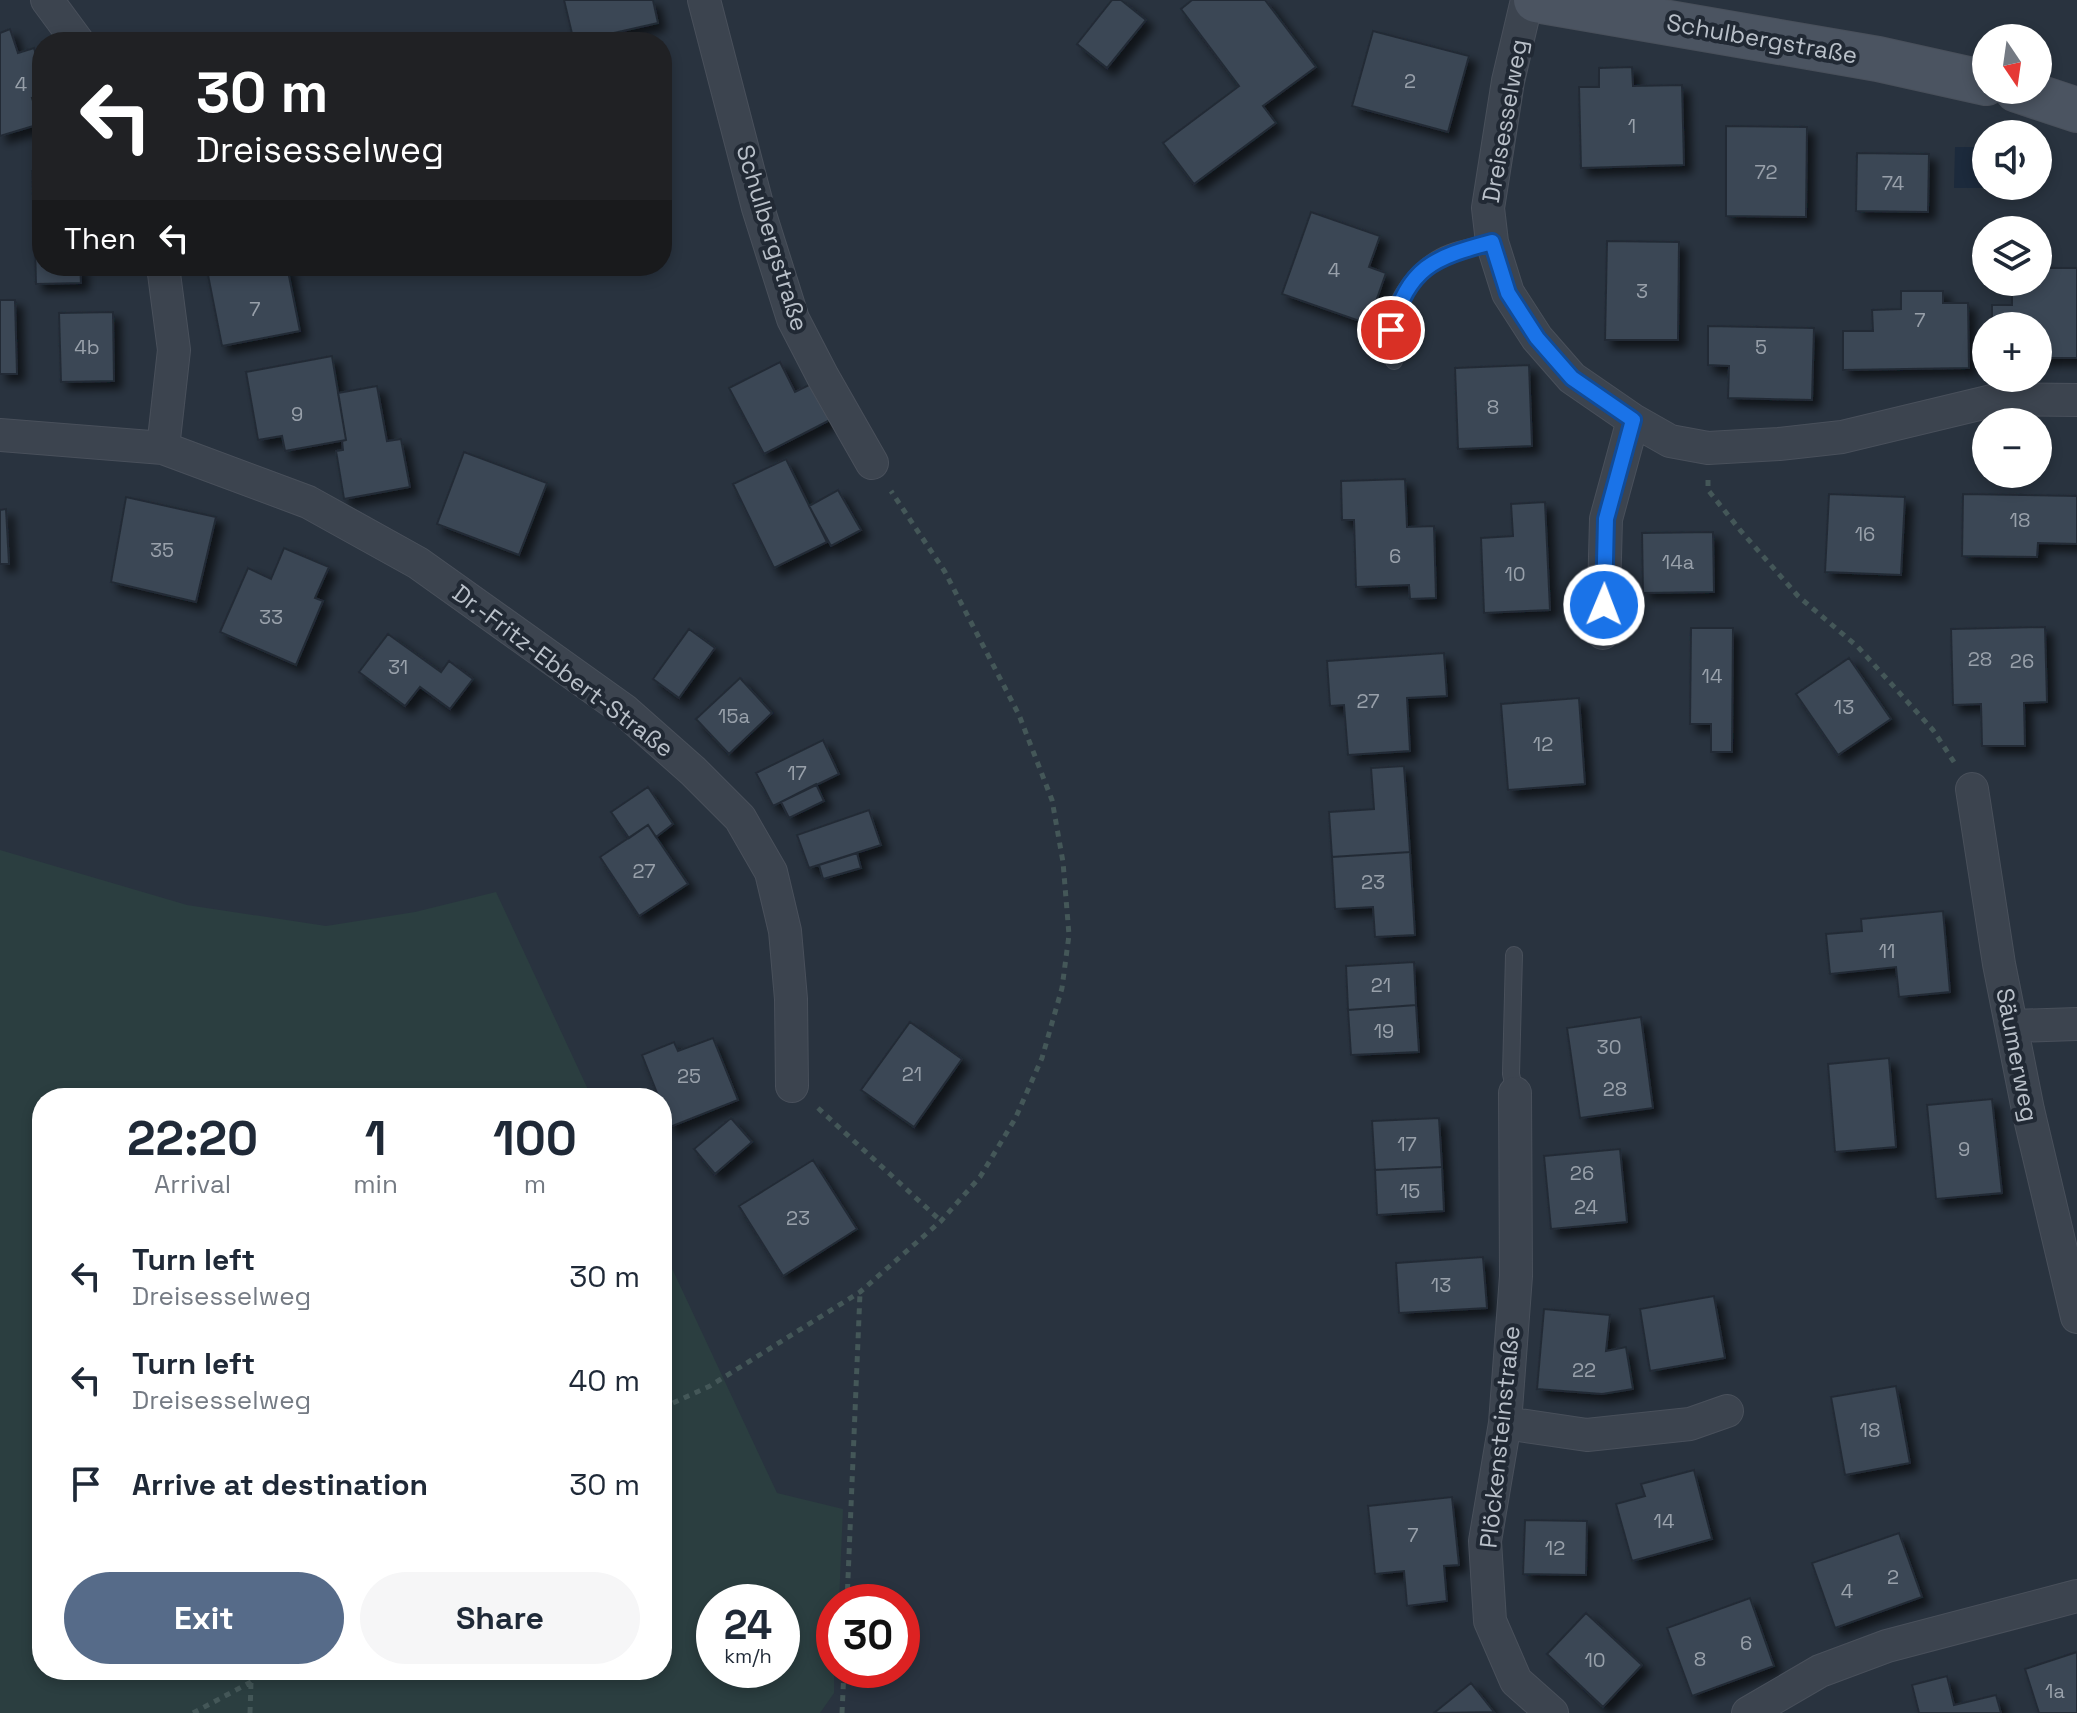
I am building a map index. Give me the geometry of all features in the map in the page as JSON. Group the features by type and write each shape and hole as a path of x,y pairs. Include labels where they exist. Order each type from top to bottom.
{"street":[{"path":"47,0 71,32"},
{"name":"Schulbergstraße","path":"704,0 758,208 793,319 872,463"},
{"name":"Dreisesselweg","path":"1527,0 1508,81 1488,208 1492,242 1508,293 1537,338 1572,378 1670,441 1708,448 1842,437 2000,399 2077,400"},
{"name":"Schulbergstraße","path":"1536,0 1878,59 1972,80"},
{"path":"2052,102 2077,110"},
{"path":"163,448 174,350 164,276"},
{"path":"1603,633 1606,519 1633,420"},
{"name":"Dr.-Fritz-Ebbert-Straße","path":"0,435 163,448 308,502 418,563 624,710 740,818 771,872 785,931 791,999 792,1086"},
{"name":"Säumerweg","path":"1972,789 1999,964 2028,1110 2077,1317"},
{"path":"2012,1026 2077,1024"},
{"name":"Plöckensteinstraße","path":"1515,1093 1516,1276 1505,1423 1485,1541 1490,1621 1516,1681 1552,1713"},
{"path":"1505,1423 1587,1435 1690,1424 1727,1411"},
{"path":"1748,1713 1820,1671 1887,1646 2077,1596"}],"lane":[{"path":"1394,361 1391,330 1398,305 1410,284 1425,268 1448,254 1492,242"},
{"path":"1514,955 1511,1074 1515,1093"}],"path":[{"path":"1708,448 1708,490 1798,596 1858,647 1933,730 1972,789"},
{"path":"672,1403 710,1386 860,1292 941,1221 980,1177 1015,1119 1042,1058 1062,988 1069,935 1063,862 1052,800 1019,715 945,572 872,463"},
{"path":"792,1086 941,1221"},
{"path":"848,1584 860,1292"},
{"path":"193,1713 251,1682 250,1713"},
{"path":"842,1713 843,1688"}],"shaded area":[{"path":"0,850 187,905 326,926 415,912 496,892 587,1088 32,1088 32,1680 672,1680 672,1268 777,1493 843,1509 840,1584 816,1584 816,1688 834,1688 834,1693 820,1713 0,1713"}],"water":[{"path":"1955,147 1972,147 1972,188 1954,188"}],"building":[{"path":"564,0 653,0 658,23 618,32 572,32"},
{"path":"1112,0 1121,0 1146,20 1107,68 1077,44"},
{"path":"1192,0 1265,0 1316,67 1263,106 1276,123 1194,184 1163,143 1239,86 1181,9"},
{"path":"10,29 18,53 32,49 32,126 0,136 0,33"},
{"path":"1373,31 1469,56 1448,132 1352,106"},
{"path":"1632,67 1633,86 1682,85 1684,165 1581,168 1579,87 1599,87 1599,68"},
{"path":"1726,126 1807,127 1806,217 1726,216"},
{"path":"1857,153 1929,154 1928,212 1856,211"},
{"path":"1311,212 1380,236 1369,267 1386,273 1368,324 1282,294"},
{"path":"1607,241 1679,242 1678,340 1605,340"},
{"path":"2052,268 2077,268 2077,358 2052,358 2052,312 1992,312 1992,305 2012,305 2012,296 2052,296"},
{"path":"36,276 81,276 81,283 36,284"},
{"path":"208,276 289,276 300,331 222,346"},
{"path":"1901,291 1943,291 1943,303 1968,303 1969,368 1843,370 1843,331 1873,331 1872,310 1901,309"},
{"path":"0,300 15,300 17,374 0,374"},
{"path":"113,312 114,381 61,382 59,313"},
{"path":"1708,326 1814,328 1812,400 1728,398 1729,366 1708,365"},
{"path":"332,356 346,440 285,451 282,436 258,440 246,372"},
{"path":"780,362 795,392 811,384 830,420 764,454 729,388"},
{"path":"1529,365 1532,446 1458,449 1455,368"},
{"path":"377,386 387,441 401,439 410,487 344,499 336,451 343,450 342,441 346,440 338,393"},
{"path":"464,452 547,483 519,555 437,524"},
{"path":"786,459 827,542 774,568 733,484"},
{"path":"1405,479 1407,527 1434,526 1436,598 1410,599 1409,585 1356,587 1354,520 1342,520 1341,481"},
{"path":"838,490 861,530 831,546 809,506"},
{"path":"1829,494 1905,497 1901,575 1825,572"},
{"path":"1963,494 2077,496 2077,544 2038,543 2037,557 1962,556"},
{"path":"126,497 216,517 196,602 111,582"},
{"path":"1545,502 1550,610 1484,613 1481,538 1513,536 1511,504"},
{"path":"6,509 9,564 0,564 0,510"},
{"path":"1713,532 1714,592 1643,593 1642,533"},
{"path":"284,548 329,567 315,598 323,601 296,665 220,632 248,568 271,579"},
{"path":"2045,627 2047,702 2024,703 2025,746 1982,746 1981,704 1953,705 1951,629"},
{"path":"1691,628 1733,628 1732,752 1711,752 1711,724 1690,724"},
{"path":"689,629 715,648 679,698 653,679"},
{"path":"388,634 441,672 449,661 473,679 450,709 420,687 405,706 359,672"},
{"path":"1444,653 1447,696 1407,698 1410,751 1348,755 1344,705 1330,706 1327,661"},
{"path":"1849,658 1891,719 1838,755 1796,694"},
{"path":"740,678 772,713 729,754 696,719"},
{"path":"1579,698 1585,784 1508,790 1501,704"},
{"path":"823,740 839,774 773,806 756,773"},
{"path":"1404,766 1410,852 1332,857 1329,812 1374,809 1371,768"},
{"path":"816,784 824,801 789,818 781,802"},
{"path":"648,787 673,824 656,837 648,825 629,838 611,812"},
{"path":"869,810 881,845 809,868 797,835"},
{"path":"648,825 688,884 639,916 600,857"},
{"path":"1410,852 1415,935 1375,937 1373,907 1335,909 1332,857"},
{"path":"857,853 861,868 823,879 819,865"},
{"path":"1943,911 1950,992 1899,997 1896,967 1830,974 1826,934 1862,931 1861,919"},
{"path":"1414,962 1416,1005 1348,1010 1346,966"},
{"path":"1416,1005 1419,1052 1351,1055 1348,1010"},
{"path":"1641,1017 1653,1108 1580,1118 1567,1028"},
{"path":"910,1022 962,1059 914,1127 861,1090"},
{"path":"713,1038 738,1100 672,1126 672,1088 655,1088 642,1055 674,1042 678,1051"},
{"path":"1889,1058 1896,1147 1835,1152 1828,1064"},
{"path":"1992,1099 2002,1193 1936,1199 1927,1105"},
{"path":"731,1118 752,1142 715,1174 694,1149"},
{"path":"1439,1118 1442,1167 1375,1170 1372,1121"},
{"path":"1620,1149 1627,1222 1551,1229 1544,1156"},
{"path":"813,1160 857,1229 783,1276 739,1206"},
{"path":"1442,1167 1444,1211 1377,1215 1375,1170"},
{"path":"1483,1257 1487,1308 1399,1313 1396,1263"},
{"path":"1714,1296 1725,1358 1650,1371 1640,1309"},
{"path":"1544,1309 1610,1315 1606,1351 1626,1347 1633,1389 1602,1394 1537,1389"},
{"path":"1896,1386 1910,1463 1845,1475 1831,1397"},
{"path":"1694,1470 1712,1539 1632,1561 1616,1504 1645,1496 1641,1484"},
{"path":"1452,1497 1459,1565 1444,1566 1447,1601 1407,1606 1404,1571 1375,1574 1368,1506"},
{"path":"1525,1520 1587,1521 1586,1575 1523,1574"},
{"path":"1899,1533 1922,1597 1835,1628 1812,1563"},
{"path":"1750,1598 1774,1666 1692,1696 1667,1628"},
{"path":"1586,1613 1642,1665 1603,1707 1547,1654"},
{"path":"2077,1652 2077,1713 2039,1713 2025,1669"},
{"path":"1947,1676 1954,1705 1996,1695 2001,1713 1919,1713 1912,1685"},
{"path":"1471,1683 1494,1712 1434,1713"}],"route":[{"path":"1391,330 1398,305 1410,284 1425,268 1448,254 1492,242 1508,293 1537,338 1572,378 1633,420 1606,519 1604,605"}]}
